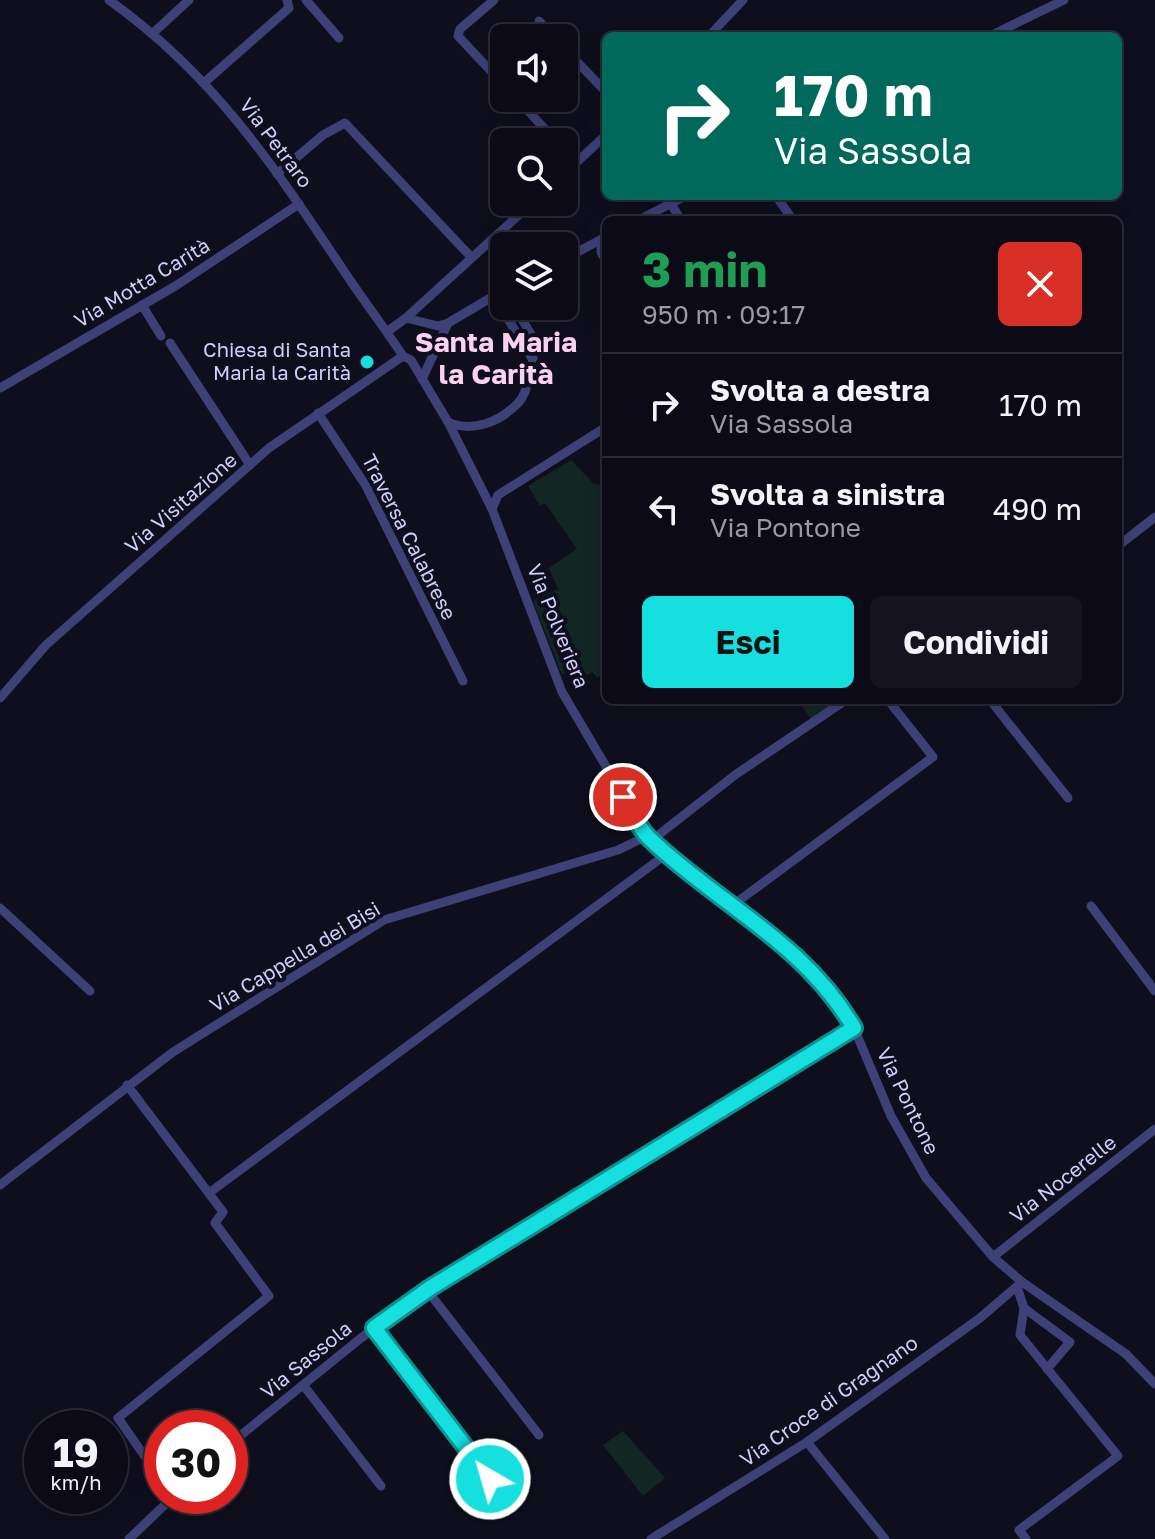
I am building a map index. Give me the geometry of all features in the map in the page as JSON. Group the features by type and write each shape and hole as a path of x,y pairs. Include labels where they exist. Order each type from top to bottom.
{"street":[{"name":"Via Petraro","path":"109,0 153,33 206,81 299,204 378,321 403,356 411,360 422,379"},
{"path":"153,33 189,0"},
{"path":"206,81 289,8 287,0"},
{"path":"306,0 339,38"},
{"path":"490,70 458,36 460,29 494,0"},
{"path":"713,32 743,0"},
{"path":"998,32 1064,0"},
{"path":"539,21 542,24"},
{"path":"578,63 602,88"},
{"path":"529,112 544,128"},
{"path":"277,174 323,135 345,123 471,257"},
{"path":"578,161 602,139"},
{"path":"647,216 678,200"},
{"name":"Via Motta Carità","path":"0,388 142,305 299,204"},
{"path":"671,204 678,216"},
{"path":"388,331 517,216"},
{"path":"578,252 602,239"},
{"path":"406,318 430,325 448,323 490,298"},
{"path":"142,305 250,465"},
{"path":"509,320 533,360"},
{"path":"448,323 422,379 448,422 471,429 518,403 533,360 532,336 522,320"},
{"name":"Via Visitazione","path":"0,698 46,645 250,465 318,413 403,356"},
{"name":"Traversa Calabrese","path":"318,413 366,486 463,681"},
{"name":"Via Polveriera","path":"448,422 492,509 553,672 650,838"},
{"path":"492,509 498,495 602,430"},
{"path":"484,493 498,495"},
{"path":"1122,543 1155,517"},
{"name":"Via Cappella dei Bisi","path":"0,1185 127,1085 327,953 384,920 650,838 735,775 840,704"},
{"path":"733,905 933,757 891,704"},
{"path":"993,704 1068,798"},
{"name":"Via Pontone","path":"650,838 797,956 833,993 854,1028 891,1116 926,1178 993,1257 1019,1285 1126,1354 1155,1384"},
{"path":"209,1193 668,853"},
{"path":"1091,906 1155,991"},
{"path":"0,908 90,991"},
{"name":"Via Sassola","path":"248,1430 374,1328 427,1290 854,1028"},
{"path":"127,1085 223,1212 215,1223 269,1296 118,1418 144,1455"},
{"name":"Via Nocerelle","path":"993,1257 1155,1129"},
{"path":"1019,1285 1024,1308 1020,1335 1118,1456 1019,1530 1026,1539"},
{"name":"Via Croce di Gragnano","path":"651,1539 807,1442 980,1318 1019,1285"},
{"path":"427,1290 539,1435"},
{"path":"1024,1308 1070,1342 1047,1369"},
{"path":"374,1328 490,1479"},
{"path":"304,1386 381,1486"},
{"path":"807,1442 885,1539"},
{"path":"129,1539 155,1514"}],"green space":[{"path":"571,460 594,484 602,485 602,675 597,678 592,672 584,677 577,665 562,675 533,601 558,589 549,568 577,549 545,503 540,506 528,486"},
{"path":"801,704 837,704 812,721"},
{"path":"623,1431 665,1478 643,1496 603,1445"}],"place":[{"name":"Chiesa di Santa Maria la Carità","path":"367,362"}],"district":[{"name":"Santa Maria la Carità","path":"496,358"}],"route":[{"path":"490,1479 374,1328 430,1288 701,1125 854,1028 833,993 797,956 647,836 623,797"}]}
